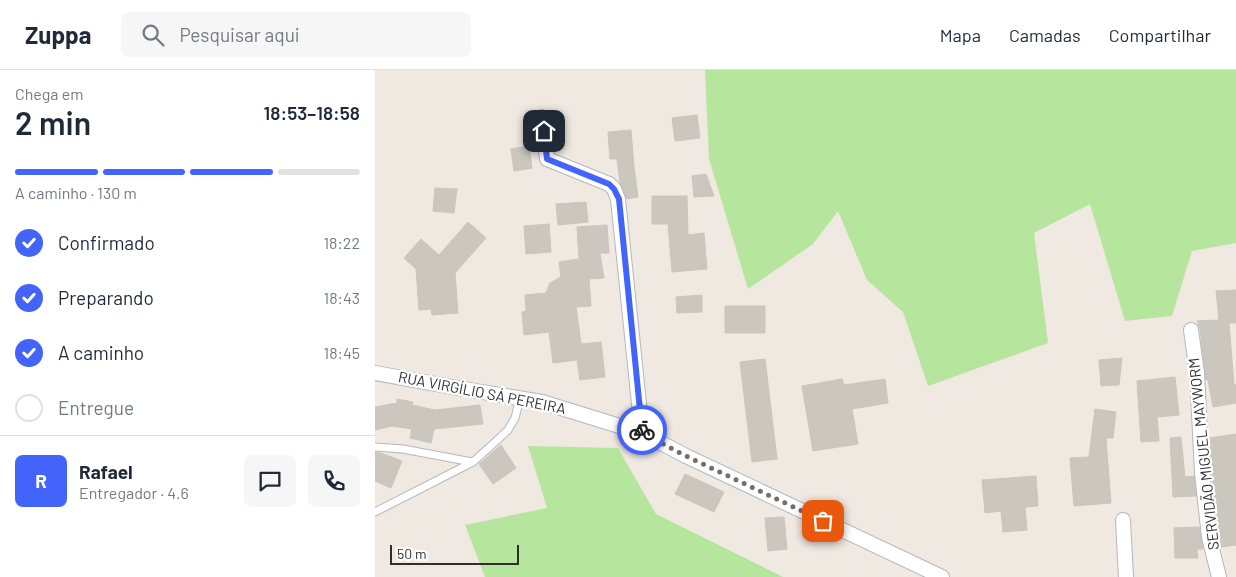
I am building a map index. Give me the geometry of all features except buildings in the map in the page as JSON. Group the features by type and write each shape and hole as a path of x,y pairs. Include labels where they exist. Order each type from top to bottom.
{"street":[{"path":"542,117 547,159 609,184 619,199 642,433"},
{"name":"SERVIDÃO MIGUEL MAYWORM","path":"1191,330 1197,373 1209,537 1219,577"},
{"name":"RUA VIRGÍLIO SÁ PEREIRA","path":"375,373 542,402 642,433 686,456 942,577"},
{"path":"1123,520 1126,577"}],"lane":[{"path":"375,512 473,462 508,430 515,418 520,398"},
{"path":"375,447 403,449 473,462"}],"green space":[{"path":"705,70 1236,70 1236,243 1192,251 1172,316 1125,321 1090,204 1034,233 1048,343 928,386 903,312 867,280 838,211 813,244 748,289 709,159"},
{"path":"528,446 618,448 656,514 783,577 485,577 465,525 547,508"}],"way so far":[{"path":"642,430 642,433 686,456 823,521"}],"route":[{"path":"544,131 547,159 609,184 619,199 642,430"}]}
